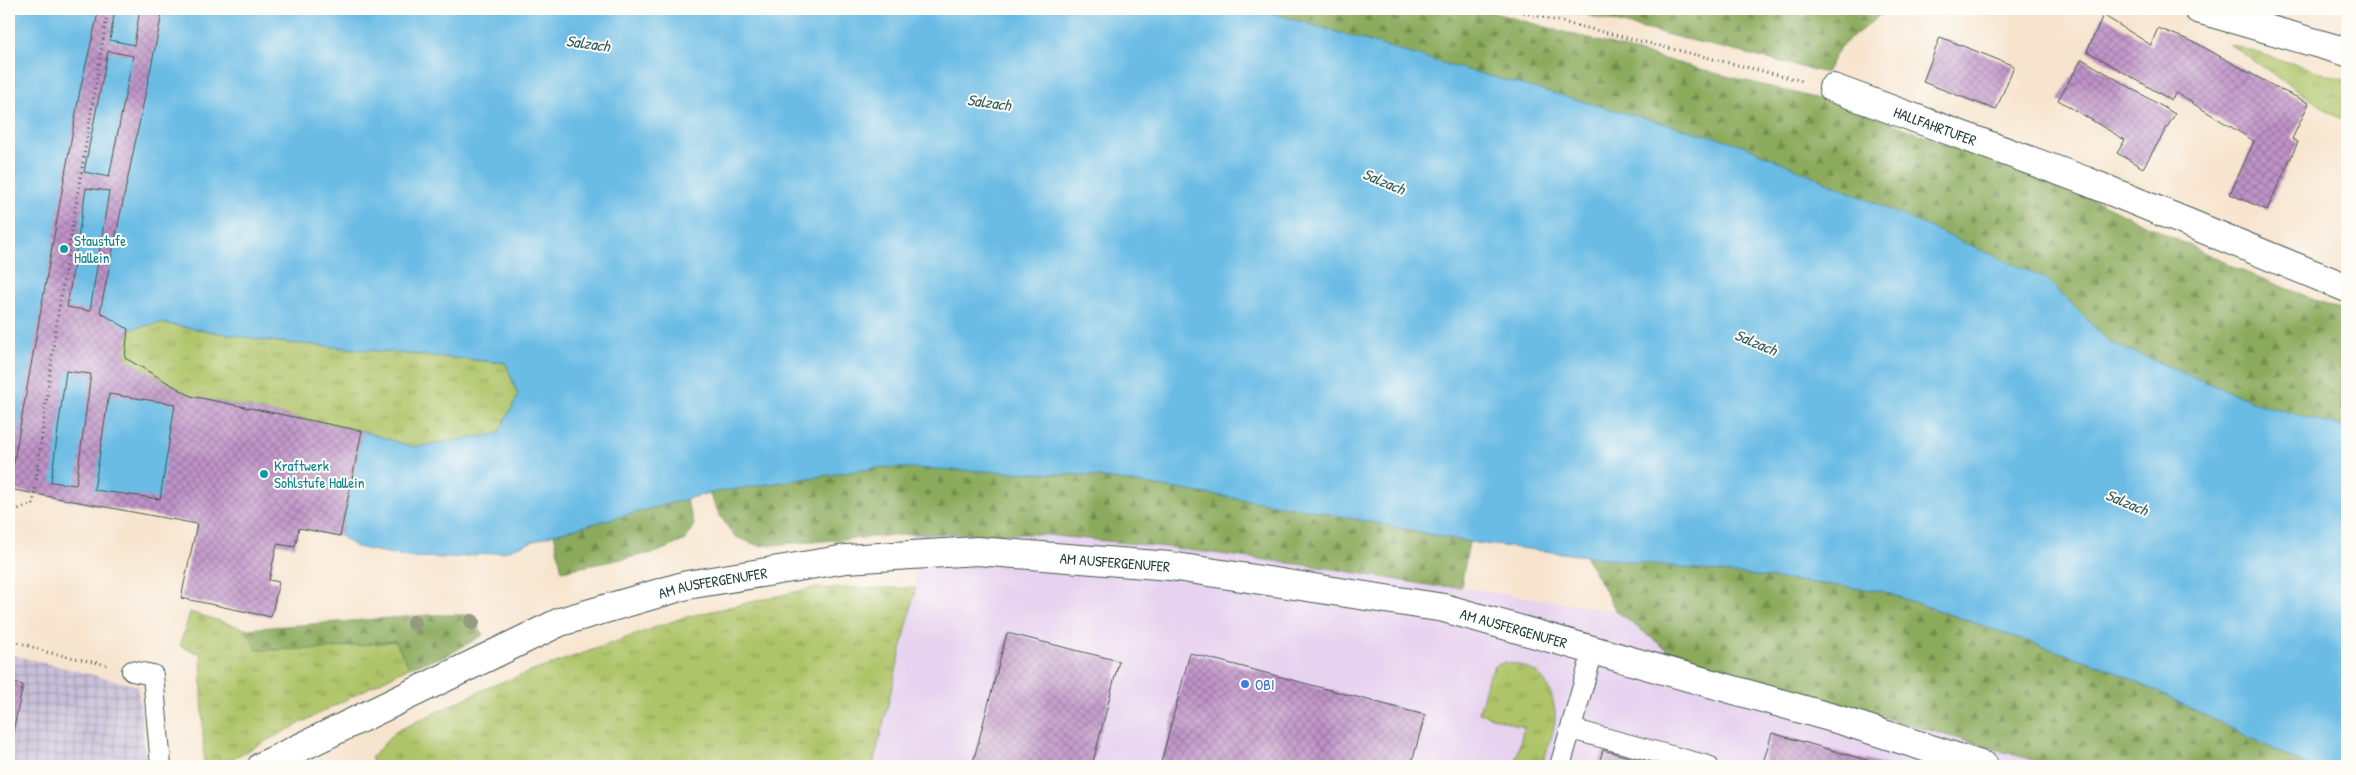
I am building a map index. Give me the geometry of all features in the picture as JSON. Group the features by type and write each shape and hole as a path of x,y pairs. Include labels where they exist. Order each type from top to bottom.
{"street":[{"path":"2198,9 2347,52"},
{"name":"HALLFAHRTUFER","path":"1833,88 2086,181 2347,288"},
{"name":"AM AUSFERGENUFER","path":"277,763 560,622 687,585 846,559 977,551 1170,566 1444,608 1840,720 1984,766"}],"lane":[{"path":"1560,766 1594,651"},
{"path":"132,670 153,675 161,766"},
{"path":"1571,730 1708,766"}],"path":[{"path":"9,512 33,504 56,326 108,9"},
{"path":"1510,9 1715,61 1833,88"},
{"path":"9,639 47,652 132,670"}],"shaded area":[{"path":"911,534 1036,534 1166,547 1327,568 1434,586 1461,587 1616,611 1670,652 2053,766 873,766 916,588"},
{"path":"9,654 138,686 146,766 9,766"}],"green space":[{"path":"1258,9 1476,9 1726,76 1843,105 2090,198 2245,272 2347,312 2347,428 2259,404 2109,342 2047,279 1456,67"},
{"path":"1561,9 1881,9 1880,15 1840,47 1826,73"},
{"path":"2229,44 2347,80 2347,119 2337,117"},
{"path":"160,323 270,341 506,363 518,396 498,434 413,447 362,431 191,396 122,357 128,329"},
{"path":"882,467 1086,475 1306,509 1469,542 1461,587 1434,586 1327,568 1166,547 1036,534 911,534 759,546 734,536 719,514 709,493"},
{"path":"686,499 694,524 686,540 657,552 562,571 554,534"},
{"path":"1585,555 1881,591 2115,671 2308,766 2053,766 1838,704 1670,652 1616,611"},
{"path":"812,588 916,588 873,766 376,766 371,758 395,732 491,686 682,618"},
{"path":"190,612 246,629 258,650 326,649 395,641 409,667 218,766 204,766 201,654 180,646"},
{"path":"430,615 472,615 483,635 446,656 409,667 395,641 326,649 257,650 246,629"},
{"path":"1505,662 1535,672 1545,682 1552,697 1555,721 1542,766 1514,766 1524,727 1479,713 1488,678 1495,666"}],"water":[{"name":"Salzach","path":"9,9 1258,9 1456,67 1740,144 2047,279 2109,342 2259,404 2347,428 2347,766 2308,766 2115,671 1881,591 1469,542 1306,509 1086,475 882,467 709,493 554,534 503,552 450,558 407,557 356,547 340,536 362,431 413,447 498,434 518,396 506,363 270,341 160,323 129,329 122,357 216,417 184,516 9,489"}],"building":[{"path":"99,9 115,9 110,40 134,45 140,9 163,9 100,312 128,329 125,358 191,396 362,431 340,536 299,528 295,547 277,544 269,580 279,582 271,617 181,598 197,524 9,489 80,90","holes":["108,51 133,56 109,177 84,172","86,188 109,191 90,311 67,307","66,371 91,374 76,485 51,482","109,394 175,404 160,499 94,490"]},
{"path":"2103,15 2151,45 2158,28 2196,43 2277,88 2309,103 2292,139 2298,142 2267,210 2230,194 2254,141 2176,93 2171,100 2087,51"},
{"path":"1940,37 2014,66 1996,110 1923,82"},
{"path":"2082,59 2175,114 2143,168 2117,153 2125,140 2058,100"},
{"path":"1007,633 1119,661 1092,766 972,766"},
{"name":"OBI","path":"1190,653 1425,715 1411,766 1160,766"},
{"path":"9,682 23,685 10,746 9,746"},
{"path":"1772,733 1887,766 1762,766"},
{"path":"1603,750 1661,766 1598,766"}],"place":[{"name":"Staustufe Hallein","path":"64,249"},
{"name":"Kraftwerk Sohlstufe Hallein","path":"264,474"},
{"name":"OBI","path":"1245,684"}]}
